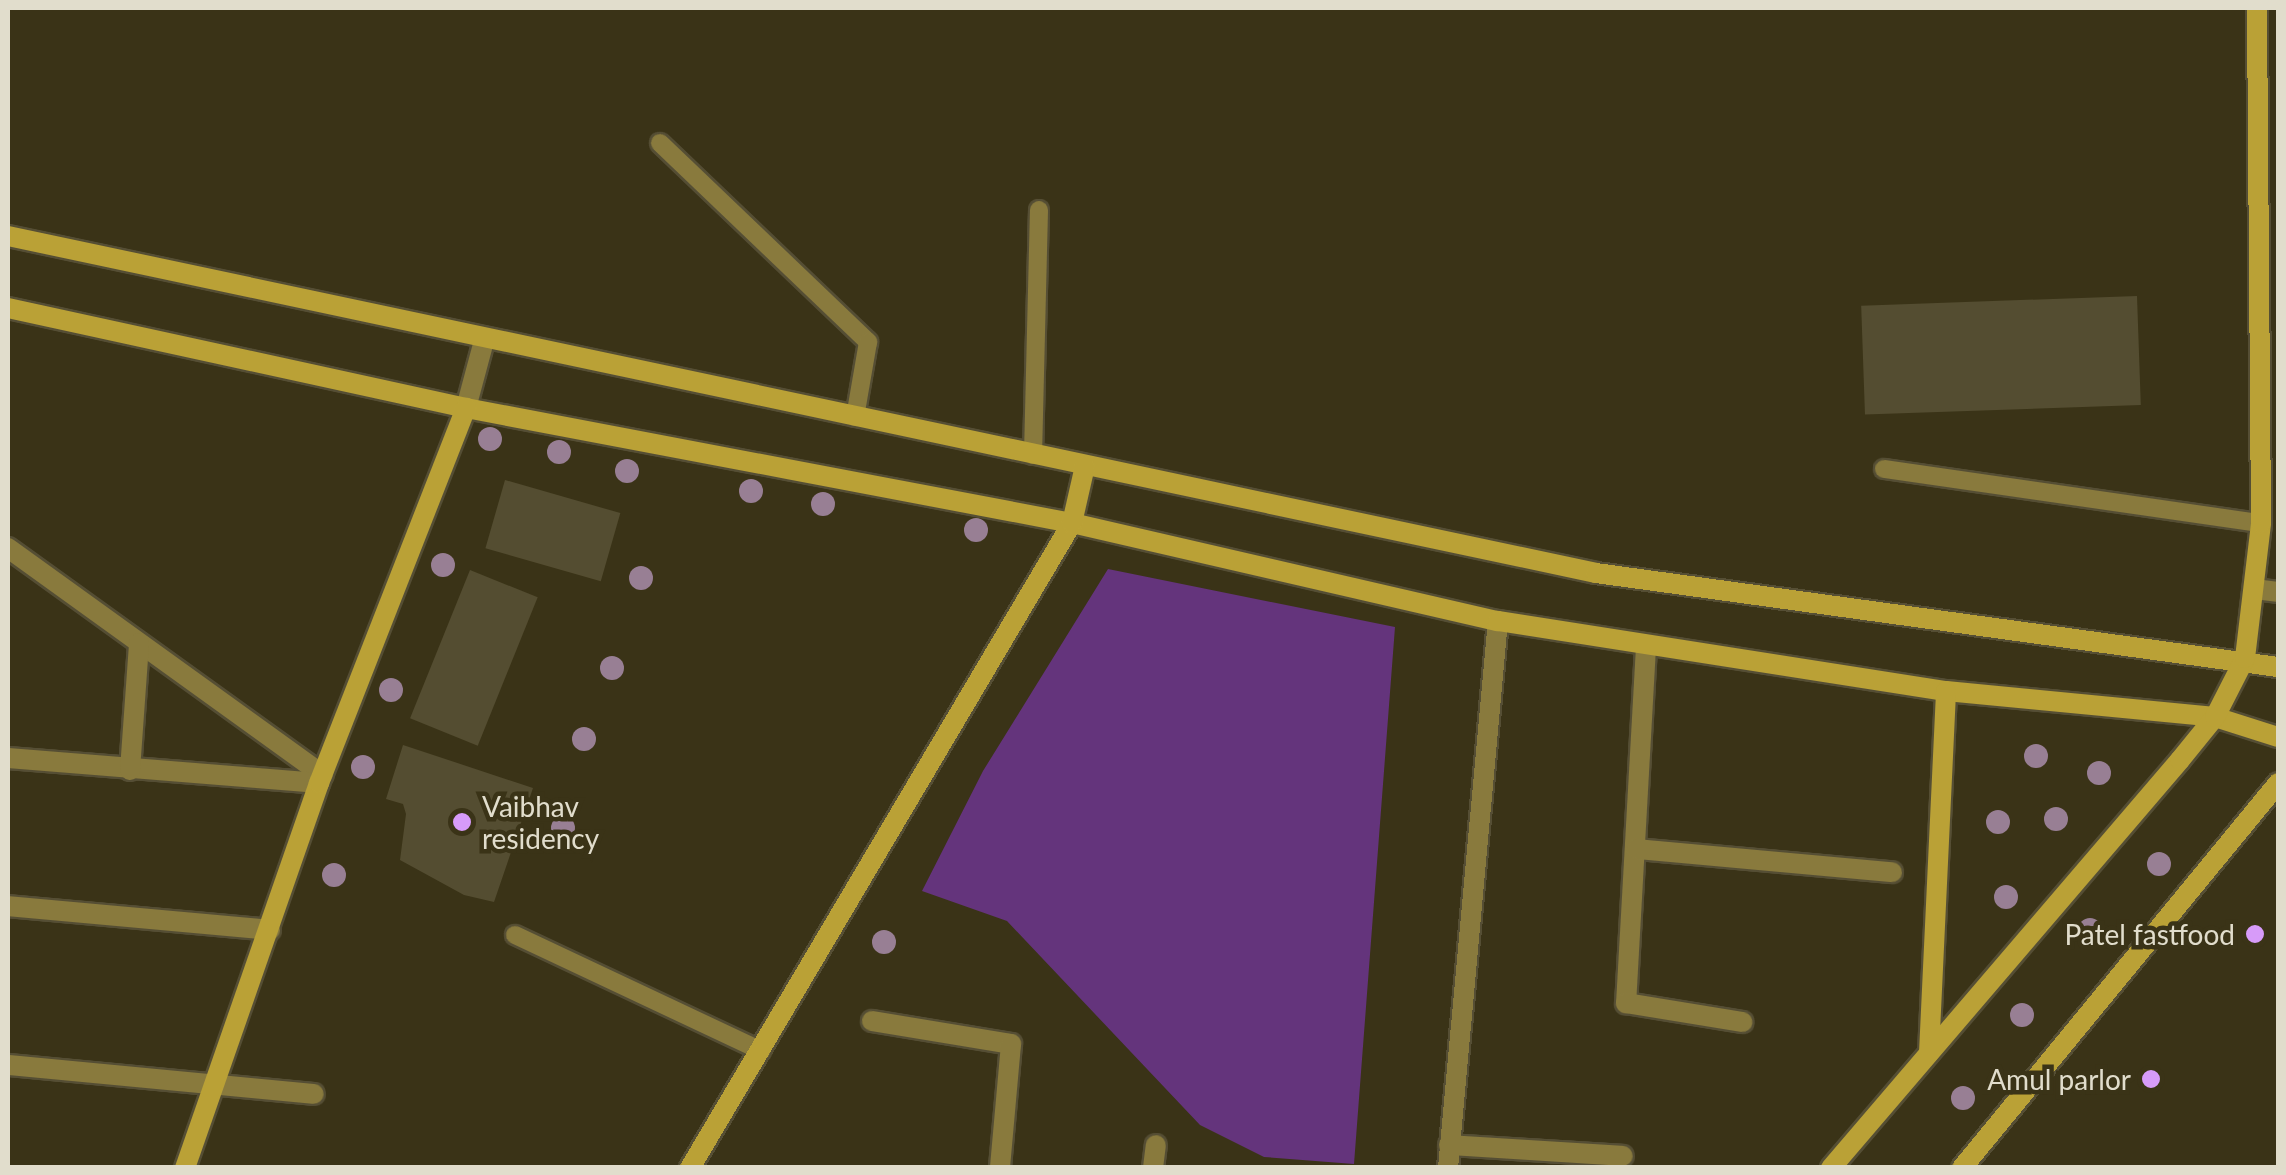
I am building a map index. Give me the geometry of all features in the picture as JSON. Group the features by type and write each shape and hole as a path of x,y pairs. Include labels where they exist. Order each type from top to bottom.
{"street":[{"path":"1832,1168 2215,717 2245,658 2261,524 2257,8"},
{"path":"8,236 484,342 1596,573 2245,658 2278,667"},
{"path":"8,308 466,408 1072,523 1498,620 1646,647 1946,692 2215,717 2278,737"},
{"path":"185,1168 218,1083 321,779 466,408 484,342"},
{"path":"690,1168 1072,523 1085,466"},
{"path":"8,548 321,779"},
{"path":"2254,589 2278,592"},
{"path":"1448,1168 1498,620"},
{"path":"130,770 139,642"},
{"path":"1646,647 1626,1003 1742,1022"},
{"path":"1929,1053 1946,692"},
{"path":"8,758 130,770 321,779"},
{"path":"1962,1168 2278,783"},
{"path":"1637,849 1892,872"},
{"path":"8,906 270,930"},
{"path":"872,1021 1008,1040 1000,1168"},
{"path":"8,1066 314,1094"},
{"path":"1154,1168 1156,1145"},
{"path":"1449,1145 1623,1156"}],"lane":[{"path":"660,144 868,342 854,417"},
{"path":"1033,455 1039,210"},
{"path":"1884,469 2261,524"},
{"path":"515,934 761,1050"}],"shaded area":[{"path":"1108,569 1395,627 1354,1164 1264,1157 1200,1125 1007,921 922,891 983,771"}],"building":[{"path":"2137,296 2141,405 1865,415 1861,306"},
{"path":"505,480 620,513 601,581 485,548"},
{"name":"Vaibhav residency","path":"470,570 538,597 478,746 410,718"},
{"name":"Vaibhav residency","path":"403,745 533,788 494,902 464,895 400,860 406,814 403,804 386,799"}],"place":[{"name":"Vaibhav residency","path":"462,822"},
{"name":"Patel fastfood","path":"2255,934"},
{"name":"Amul parlor","path":"2151,1079"}]}
